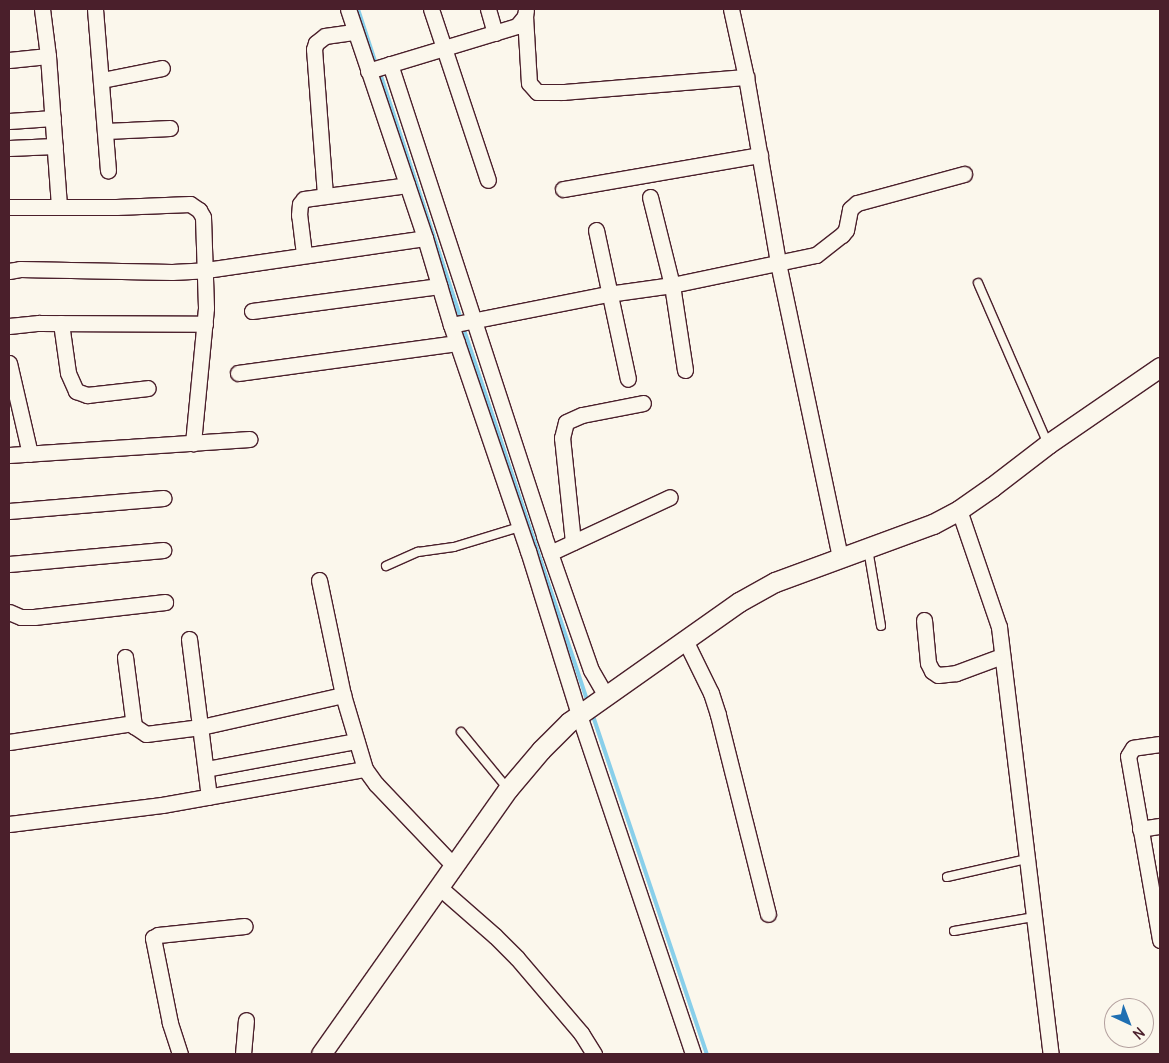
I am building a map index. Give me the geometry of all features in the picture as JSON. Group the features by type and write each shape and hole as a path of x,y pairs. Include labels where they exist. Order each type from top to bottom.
{"street":[{"path":"42,9 48,56 60,207"},
{"path":"95,9 108,170"},
{"path":"348,9 356,32 379,68 462,323 550,553 591,670 593,705"},
{"path":"431,9 488,180"},
{"path":"488,9 495,33"},
{"path":"731,9 746,77 778,263 840,556"},
{"path":"379,68 516,26 526,13"},
{"path":"526,13 529,83 536,92 563,92 746,77"},
{"path":"325,195 314,49 316,43 324,36 356,32"},
{"path":"9,60 48,56"},
{"path":"102,80 162,68"},
{"path":"379,68 407,186 439,286 462,323 457,343 520,527 593,705 693,1054"},
{"path":"9,121 53,118"},
{"path":"106,131 170,128"},
{"path":"9,148 55,146"},
{"path":"563,188 760,155"},
{"path":"462,323 816,255 830,246 846,230 850,209 857,203 964,174"},
{"path":"304,254 300,204 304,199 407,186"},
{"path":"650,197 672,284 685,370"},
{"path":"9,207 190,204 199,210 203,217 206,270 205,324 193,443"},
{"path":"596,230 608,294 628,379"},
{"path":"9,271 20,269 172,272 206,270 304,254 424,238"},
{"path":"252,310 439,286"},
{"path":"9,326 39,323 205,324"},
{"path":"61,323 68,373 76,391 86,394 148,388"},
{"path":"238,373 457,343"},
{"path":"9,363 13,398 30,454"},
{"path":"320,1054 508,789 541,750 593,705 739,602 775,582 840,556 933,524 959,510 1048,444 1160,367"},
{"path":"573,542 562,438 566,422 582,415 643,403"},
{"path":"9,455 249,439"},
{"path":"550,553 670,497"},
{"path":"9,511 163,498"},
{"path":"959,510 999,627 1051,1054"},
{"path":"9,564 163,550"},
{"path":"319,580 344,695 365,769 376,784 454,866"},
{"path":"9,612 22,617 34,617 165,602"},
{"path":"924,620 928,663 932,671 938,675 956,673 1002,656"},
{"path":"190,639 209,797"},
{"path":"685,640 711,693 718,715 768,914"},
{"path":"126,657 133,723 138,731 146,734 200,727 344,695"},
{"path":"9,742 133,723"},
{"path":"206,769 356,741"},
{"path":"1160,744 1133,748 1128,756 1160,940"},
{"path":"9,824 209,797 365,769"},
{"path":"1140,829 1160,826"},
{"path":"439,887 516,958 580,1033 594,1054"},
{"path":"180,1054 170,1023 153,938 158,935 245,926"},
{"path":"243,1054 246,1020"}],"lane":[{"path":"978,283 1048,444"},
{"path":"386,566 418,552 454,547 520,527"},
{"path":"868,547 881,626"},
{"path":"461,732 508,789"},
{"path":"947,877 1026,859"},
{"path":"954,931 1033,916"}],"waterway":[{"path":"358,9 376,64"},
{"path":"379,70 461,320"},
{"path":"463,327 588,702"},
{"path":"592,713 707,1054"}]}
